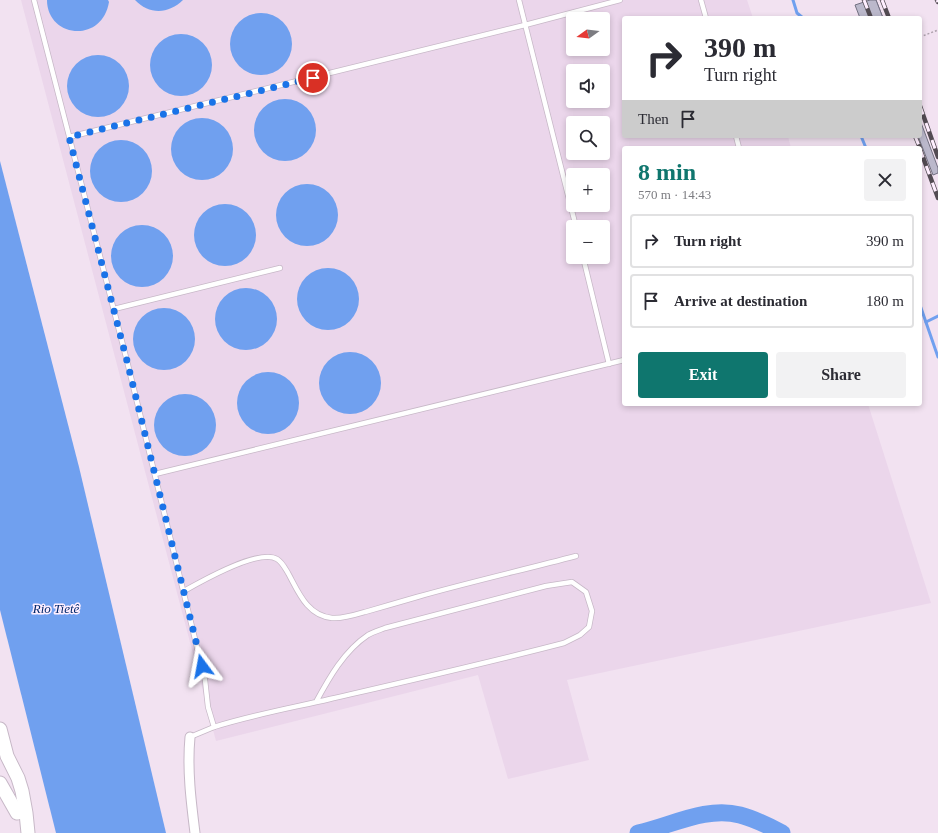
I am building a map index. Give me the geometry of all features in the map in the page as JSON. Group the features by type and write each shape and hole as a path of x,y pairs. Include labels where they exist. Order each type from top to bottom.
{"main road":[{"path":"0,729 20,833"},
{"path":"4,751 18,778 22,791 28,833"},
{"path":"0,783 17,813"}],"street":[{"path":"190,737 188,755 190,799 195,833"}],"lane":[{"path":"34,0 114,309 184,591 205,680 208,707 214,727"},
{"path":"519,0 574,220"},
{"path":"69,137 525,26 620,0"},
{"path":"701,0 705,16"},
{"path":"585,264 608,364"},
{"path":"114,309 280,268"},
{"path":"154,474 622,360"},
{"path":"184,591 237,565 254,559 267,557 276,558 283,564 299,594 312,611 332,618 350,616 576,556"},
{"path":"190,737 214,727 260,714 316,702 564,643 580,635 589,627 592,611 586,592 572,582 546,586 385,628 368,635 342,661 330,677 316,702"}],"path":[{"path":"922,36 938,30"}],"shaded area":[{"path":"21,0 747,0 752,16 622,16 622,138 788,138 790,146 622,146 622,406 869,406 931,603 567,680 589,760 508,779 478,675 216,741"}],"water":[{"path":"47,0 108,0 109,2 104,16 96,25 86,30 75,31 65,28 56,22 49,13"},
{"path":"135,0 183,0 172,8 159,11 146,8"},
{"path":"261,13 278,18 283,22 287,27 292,44 287,61 283,66 278,70 261,75 244,70 239,66 235,61 230,44 235,27 239,22 244,18"},
{"path":"181,34 198,39 203,43 207,48 212,65 207,82 203,87 198,91 181,96 164,91 159,87 155,82 150,65 155,48 159,43 164,39"},
{"path":"98,55 115,60 120,64 124,69 129,86 124,103 120,108 115,112 98,117 81,112 76,108 72,103 67,86 72,69 76,64 81,60"},
{"path":"285,99 302,104 307,108 311,113 316,130 311,147 307,152 302,156 285,161 268,156 263,152 259,147 254,130 259,113 263,108 268,104"},
{"path":"202,118 219,123 224,127 228,132 233,149 228,166 224,171 219,175 202,180 185,175 180,171 176,166 171,149 176,132 180,127 185,123"},
{"path":"121,140 138,145 143,149 147,154 152,171 147,188 143,193 138,197 121,202 104,197 99,193 95,188 90,171 95,154 99,149 104,145"},
{"name":"Rio Tietê","path":"0,161 79,467 166,833 56,833 0,610"},
{"path":"307,184 324,189 329,193 333,198 338,215 333,232 329,237 324,241 307,246 290,241 285,237 281,232 276,215 281,198 285,193 290,189"},
{"path":"225,204 242,209 247,213 251,218 256,235 251,252 247,257 242,261 225,266 208,261 203,257 199,252 194,235 199,218 203,213 208,209"},
{"path":"142,225 159,230 164,234 168,239 173,256 168,273 164,278 159,282 142,287 125,282 120,278 116,273 111,256 116,239 120,234 125,230"},
{"path":"328,268 345,273 350,277 354,282 359,299 354,316 350,321 345,325 328,330 311,325 306,321 302,316 297,299 302,282 306,277 311,273"},
{"path":"246,288 263,293 268,297 272,302 277,319 272,336 268,341 263,345 246,350 229,345 224,341 220,336 215,319 220,302 224,297 229,293"},
{"path":"164,308 181,313 186,317 190,322 195,339 190,356 186,361 181,365 164,370 147,365 142,361 138,356 133,339 138,322 142,317 147,313"},
{"path":"350,352 367,357 372,361 376,366 381,383 376,400 372,405 367,409 350,414 333,409 328,405 324,400 319,383 324,366 328,361 333,357"},
{"path":"268,372 285,377 290,381 294,386 299,403 294,420 290,425 285,429 268,434 251,429 246,425 242,420 237,403 242,386 246,381 251,377"},
{"path":"185,394 202,399 207,403 211,408 216,425 211,442 207,447 202,451 185,456 168,451 163,447 159,442 154,425 159,408 163,403 168,399"}],"building":[{"path":"868,0 876,0 882,16 873,16"},
{"path":"870,0 876,0 882,16 859,16 855,5"},
{"path":"922,125 938,168 938,173 933,175 919,138 922,138"}],"waterway":[{"path":"793,0 797,13 801,16"},
{"path":"862,138 865,146"},
{"path":"922,311 938,357"},
{"path":"926,322 938,316"},
{"path":"638,833 689,818 714,813 740,815 767,825 782,833"}],"railway":[{"path":"864,0 870,16"},
{"path":"882,0 888,16"},
{"path":"922,112 938,157"},
{"path":"916,138 919,146"},
{"path":"922,154 938,198"}],"route":[{"path":"202,666 127,361 69,137 313,78"}]}
